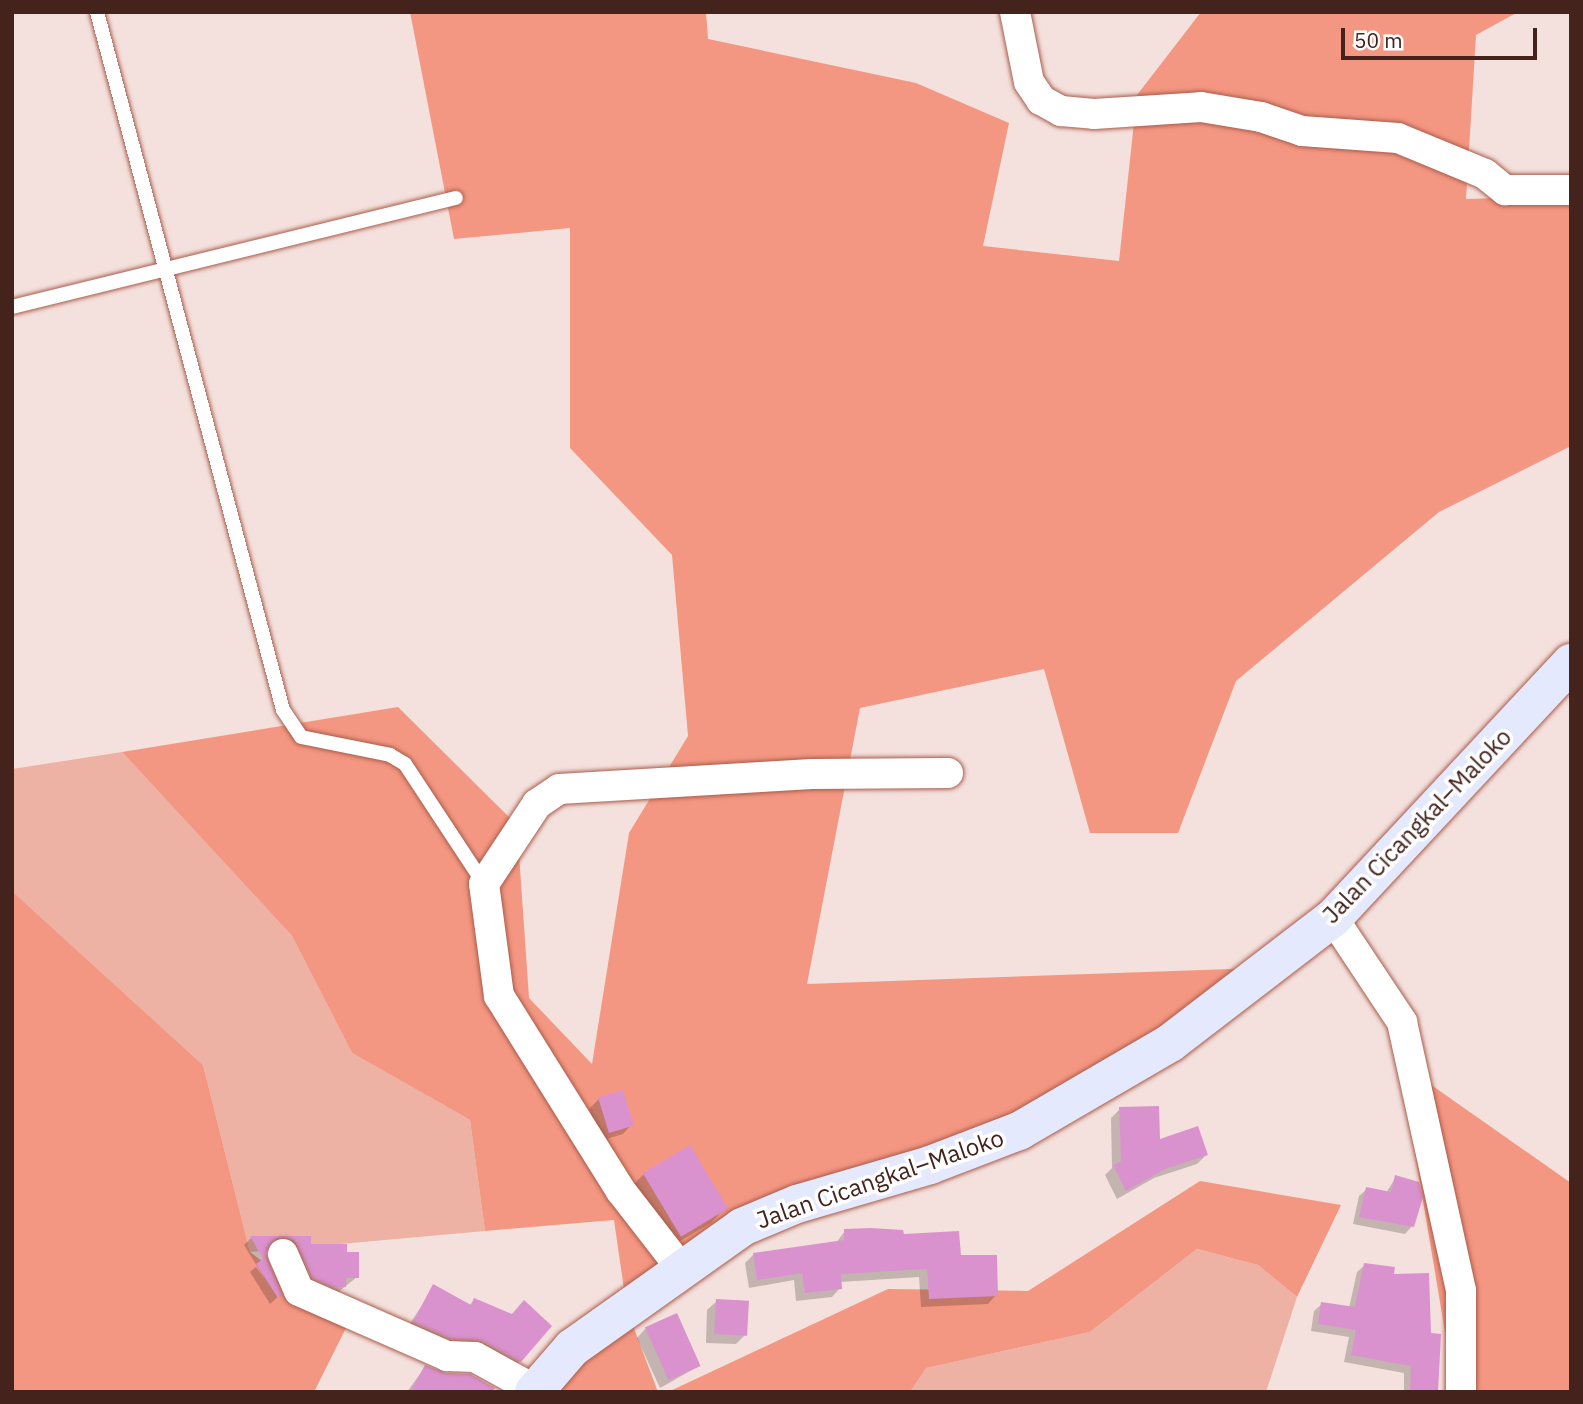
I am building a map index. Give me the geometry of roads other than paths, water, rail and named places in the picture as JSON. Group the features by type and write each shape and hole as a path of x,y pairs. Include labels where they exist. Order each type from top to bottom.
{"street":[{"path":"1015,12 1029,82 1041,100 1061,111 1201,107 1261,117 1302,131 1398,138 1485,174 1505,190 1571,190"},
{"name":"Jalan Cicangkal–Maloko","path":"534,1391 572,1348 680,1267 742,1227 797,1204 930,1165 1018,1131 1170,1043 1334,918 1571,663"},
{"path":"680,1267 621,1191 499,996 484,884 537,804 559,789 812,774 948,773"},
{"path":"1334,918 1402,1022 1461,1290 1461,1392"},
{"path":"283,1254 299,1291 447,1356 475,1357 534,1391"}],"lane":[{"path":"97,12 169,272 283,710 301,737 390,755 405,764 484,884"},
{"path":"12,307 169,272 456,198"}]}
